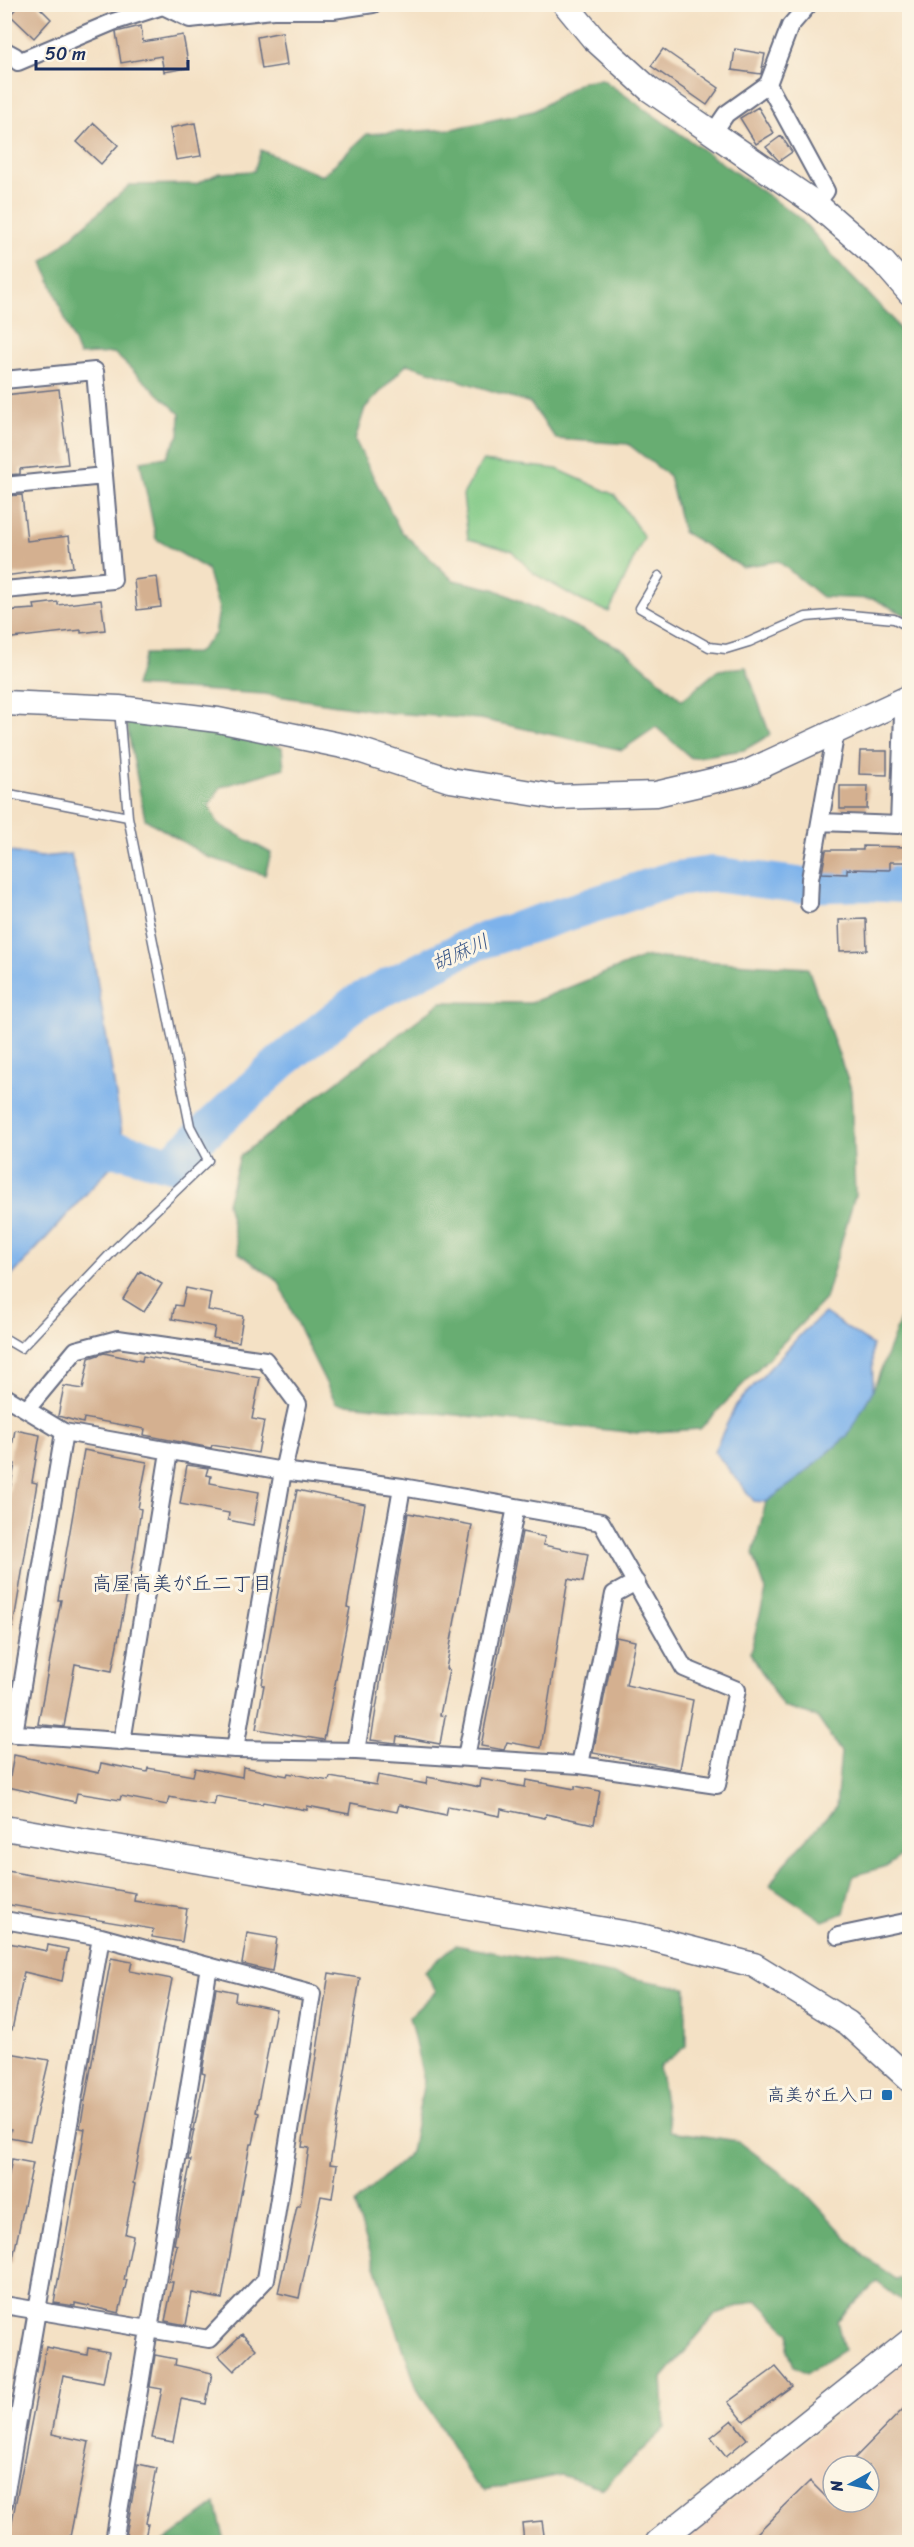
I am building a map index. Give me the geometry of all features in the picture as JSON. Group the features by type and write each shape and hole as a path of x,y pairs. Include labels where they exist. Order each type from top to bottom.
{"street":[{"path":"11,65 113,22 163,6 190,19 273,10 333,10 373,4"},
{"path":"565,4 593,38 649,89 816,204 883,262 909,293"},
{"path":"713,133 726,114 768,84 790,26 809,4"},
{"path":"4,50 15,56 11,65"},
{"path":"768,84 826,191 816,204"},
{"path":"4,380 95,371 113,580 4,590"},
{"path":"4,486 104,476"},
{"path":"4,703 119,708 218,720 342,745 450,780 556,797 656,794 746,773 904,699 899,825 820,822"},
{"path":"810,904 810,879 834,742 831,732"},
{"path":"27,1409 76,1350 117,1339 265,1360 298,1404 283,1471 235,1749"},
{"path":"4,1396 64,1432 169,1452 283,1471 402,1487 601,1522 684,1668 737,1690 717,1785 580,1765 356,1751 235,1749 9,1733 64,1432"},
{"path":"122,1742 169,1452"},
{"path":"356,1751 402,1487"},
{"path":"466,1758 516,1507"},
{"path":"580,1765 615,1594 636,1582"},
{"path":"4,1828 641,1936 754,1965 848,2023 909,2080"},
{"path":"4,1920 101,1937 312,1994 266,2279 209,2339 4,2306"},
{"path":"838,1936 909,1921"},
{"path":"4,2503 101,1937"},
{"path":"114,2542 209,1966"},
{"path":"658,2542 909,2341"}],"lane":[{"path":"659,576 640,608 709,647 726,649 749,642 806,617 840,614 894,619 909,627"},
{"path":"4,1338 21,1348 116,1248 208,1160 190,1126 128,817 119,708"},
{"path":"4,793 128,817"}],"shaded area":[{"path":"909,2358 909,2542 680,2542"}],"green space":[{"path":"602,79 800,218 848,273 891,317 909,344 909,617 874,599 822,597 778,561 742,567 683,532 669,476 628,444 556,439 530,403 407,364 365,408 355,440 400,530 453,580 494,589 625,650 682,700 718,670 746,667 770,735 744,750 691,758 656,727 622,750 480,719 391,713 264,694 135,686 145,654 197,653 215,634 219,609 207,569 156,539 140,461 166,457 179,435 180,414 114,353 79,355 43,262 130,185 196,184 219,173 254,171 261,150 322,176 367,134 452,129 534,111 583,81"},
{"path":"482,461 557,469 615,495 644,537 609,612 582,601 533,573 512,551 468,539 463,495"},
{"path":"126,721 207,727 282,747 284,768 221,787 209,805 218,824 271,853 265,875 208,857 145,819"},
{"path":"645,957 808,968 851,1089 855,1195 825,1299 700,1429 638,1433 336,1403 301,1333 279,1282 239,1253 227,1203 240,1156 441,1002 530,1003"},
{"path":"909,1297 909,1850 886,1866 853,1876 844,1913 823,1921 770,1885 783,1865 836,1807 841,1752 817,1717 783,1707 750,1653 766,1591 753,1554 766,1502 799,1478 847,1436 873,1390"},
{"path":"455,1945 686,1988 686,2046 659,2067 670,2131 738,2141 801,2188 864,2256 896,2279 909,2279 909,2302 906,2304 877,2282 837,2321 844,2350 807,2373 794,2366 788,2351 789,2332 757,2300 716,2314 662,2378 665,2428 603,2488 561,2475 485,2490 474,2483 417,2389 354,2204 411,2152 424,2081 409,2017 436,1991 425,1971"},
{"path":"216,2504 225,2542 164,2542"}],"water":[{"path":"5,851 41,857 71,854 87,918 125,1151 9,1279 4,1276"},
{"path":"825,1313 872,1345 873,1390 847,1436 799,1478 766,1502 754,1501 714,1451 736,1405 803,1332"}],"building":[{"path":"20,4 36,4 51,19 34,38 10,15"},
{"path":"141,26 143,42 183,35 189,68 164,72 161,56 121,63 116,32"},
{"path":"282,32 287,65 262,69 257,37"},
{"path":"663,49 719,88 707,105 651,66"},
{"path":"735,49 765,54 761,74 732,70"},
{"path":"758,107 774,133 756,144 740,118"},
{"path":"94,123 118,145 101,164 77,142"},
{"path":"195,123 201,156 176,160 170,128"},
{"path":"781,136 792,152 779,161 766,147"},
{"path":"59,389 68,464 20,469 20,474 4,475 4,395"},
{"path":"22,495 27,541 69,536 73,567 4,576 4,496"},
{"path":"157,577 161,607 137,610 134,580"},
{"path":"101,600 105,630 81,633 81,630 4,639 4,611 35,609 34,605 58,602 58,605"},
{"path":"860,751 887,751 887,775 859,774"},
{"path":"840,786 868,786 867,809 840,809"},
{"path":"863,846 909,847 909,862 890,862 890,870 847,869 847,874 822,873 826,850 863,850"},
{"path":"866,919 867,950 840,951 839,920"},
{"path":"140,1271 162,1284 144,1312 123,1299"},
{"path":"186,1288 211,1293 208,1310 243,1316 239,1342 213,1338 215,1327 172,1319 175,1305 182,1306"},
{"path":"104,1353 142,1361 143,1356 260,1378 252,1419 264,1421 258,1453 212,1445 211,1448 144,1435 145,1429 84,1418 83,1423 58,1416 64,1386 83,1389 89,1358"},
{"path":"15,1430 40,1435 32,1482 37,1483 13,1627 4,1627 4,1519 15,1464 9,1462"},
{"path":"84,1450 147,1462 138,1508 141,1509 135,1551 112,1671 75,1664 64,1727 44,1725 38,1724 61,1600 58,1600"},
{"path":"187,1465 208,1468 206,1475 211,1476 210,1483 259,1492 253,1525 228,1520 229,1513 180,1504"},
{"path":"297,1490 365,1504 347,1607 350,1608 324,1740 256,1729 268,1645"},
{"path":"408,1513 472,1525 446,1669 449,1670 440,1715 445,1716 440,1744 397,1736 396,1743 371,1740"},
{"path":"522,1532 545,1537 543,1545 588,1554 583,1582 568,1579 541,1748 507,1742 504,1750 481,1746"},
{"path":"616,1637 635,1641 626,1685 693,1700 680,1769 593,1753"},
{"path":"14,1755 99,1773 101,1763 147,1772 148,1768 193,1776 195,1768 242,1777 243,1767 287,1776 288,1773 329,1781 330,1777 376,1785 378,1775 426,1784 427,1777 480,1787 481,1779 525,1787 526,1780 600,1791 594,1824 546,1814 545,1818 501,1809 500,1816 448,1806 446,1815 399,1805 397,1812 351,1803 349,1814 307,1806 307,1810 216,1796 214,1805 169,1797 167,1805 121,1796 120,1800 77,1793 75,1802 8,1787"},
{"path":"7,1871 135,1893 134,1901 187,1909 182,1942 152,1937 153,1929 4,1904"},
{"path":"247,1933 277,1938 272,1971 242,1964"},
{"path":"4,1942 47,1951 48,1945 68,1949 62,1981 24,1972 12,2030 4,2029"},
{"path":"111,1958 132,1962 130,1971 172,1979 133,2183 135,2184 125,2234 133,2236 124,2280 127,2280 119,2313 75,2303 75,2306 54,2303 85,2129 80,2128"},
{"path":"329,1973 360,1978 330,2164 337,2165 332,2198 321,2196 299,2298 278,2293 297,2206 300,2206 309,2148 302,2147"},
{"path":"216,1988 236,1992 235,2001 276,2009 256,2112 259,2113 253,2144 250,2144 222,2299 192,2293 186,2325 165,2321 173,2282 169,2282 177,2245 174,2244 191,2160 188,2160 205,2074 202,2073"},
{"path":"4,2052 49,2060 30,2141 9,2137 11,2129 4,2128"},
{"path":"12,2159 33,2163 12,2263 4,2262 4,2198"},
{"path":"242,2334 256,2349 234,2371 219,2356"},
{"path":"46,2347 87,2355 88,2348 109,2352 103,2383 63,2375 52,2434 89,2442 69,2542 8,2542"},
{"path":"155,2355 176,2359 175,2365 212,2373 206,2404 181,2399 173,2442 152,2438 162,2389 150,2387"},
{"path":"776,2367 792,2386 744,2421 728,2402"},
{"path":"909,2403 909,2542 748,2542 810,2481 821,2492 821,2514 881,2514 881,2454 859,2454"},
{"path":"732,2420 747,2439 726,2456 711,2437"},
{"path":"138,2464 157,2468 146,2523 148,2524 144,2542 125,2542"},
{"path":"542,2521 545,2542 524,2542 522,2523"}],"waterway":[{"name":"胡麻川","path":"77,1148 125,1151 170,1164 281,1062 355,1003 475,943 670,880 712,874 798,885 866,883 902,885 910,882"}],"place":[{"name":"高美が丘入口","path":"887,2095"}],"district":[{"name":"高屋高美が丘二丁目","path":"182,1583"}]}
